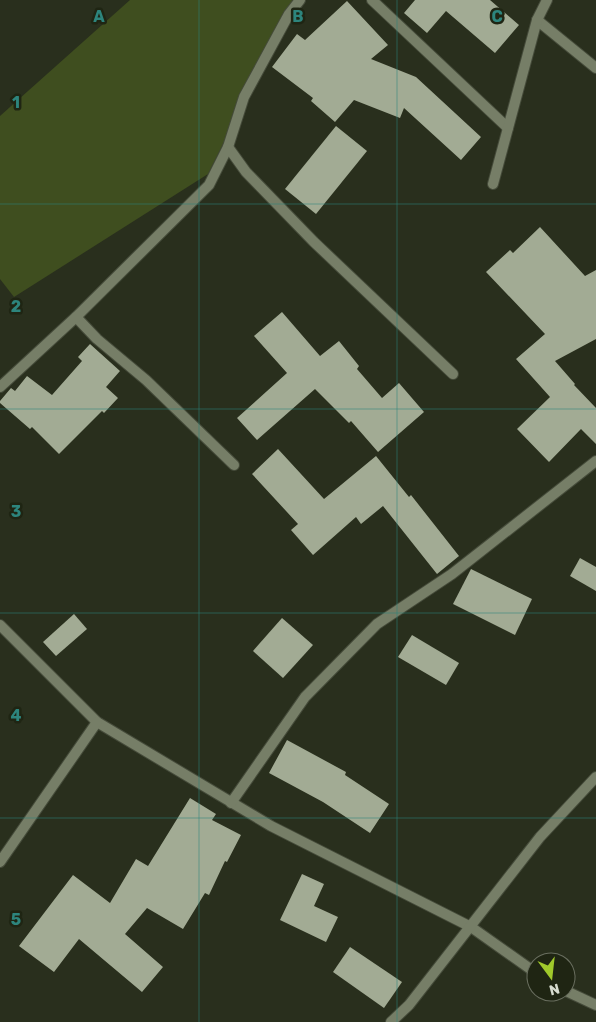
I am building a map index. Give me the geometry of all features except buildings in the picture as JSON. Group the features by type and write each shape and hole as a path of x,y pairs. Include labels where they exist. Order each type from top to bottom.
{"street":[{"path":"0,387 76,316 208,185 228,147 244,97 289,14 300,0"},
{"path":"372,0 508,128"},
{"path":"493,184 537,20 547,0"},
{"path":"537,20 596,68"},
{"path":"228,147 246,172 314,242 453,374"},
{"path":"76,316 97,339 139,373 234,465"},
{"path":"231,803 305,697 377,624 452,574 596,461"},
{"path":"0,625 97,722 271,826 471,927 526,966"},
{"path":"0,862 97,722"},
{"path":"390,1022 409,1005 540,837 596,777"},
{"path":"576,995 596,1005"}],"green space":[{"path":"130,0 295,0 208,174 14,297 0,279 0,116"}]}
